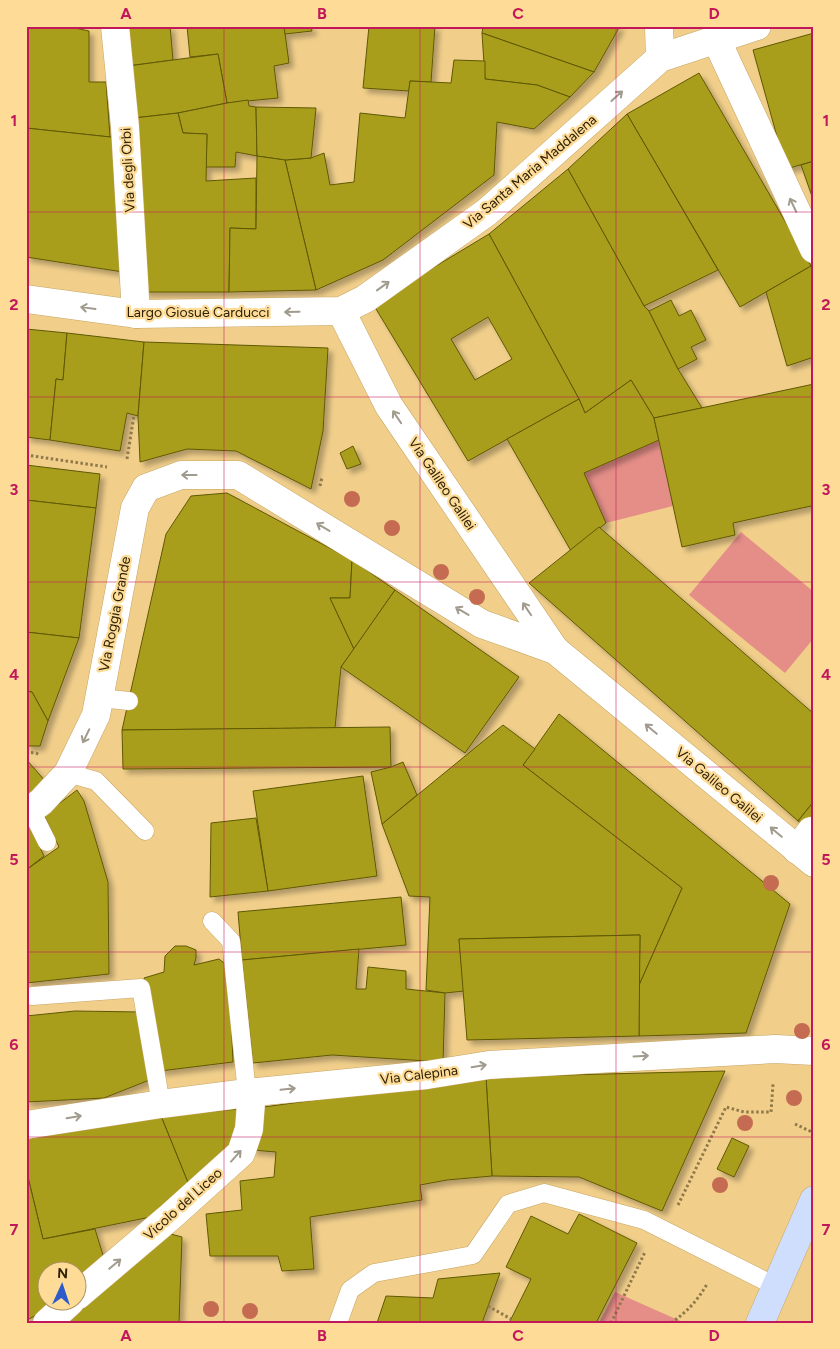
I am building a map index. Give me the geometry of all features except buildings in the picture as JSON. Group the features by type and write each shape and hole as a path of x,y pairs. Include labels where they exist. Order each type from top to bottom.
{"main road":[{"path":"760,1323 814,1200"}],"street":[{"name":"Via degli Orbi","path":"115,26 125,127 136,314"},
{"path":"659,26 660,58 757,26"},
{"path":"716,39 814,249"},
{"name":"Via Santa Maria Maddalena","path":"341,311 365,299 487,212 660,58"},
{"name":"Largo Giosuè Carducci","path":"26,299 136,314 341,311"},
{"name":"Via Galileo Galilei","path":"341,311 389,406 555,650 808,848"},
{"name":"Via Roggia Grande","path":"28,812 41,802 68,773 96,715 135,508 146,488 181,475 238,475"},
{"name":"Via Galileo Galilei","path":"238,475 482,624 555,650"},
{"name":"Via Calepina","path":"26,1125 250,1092 426,1075 489,1065 775,1049 814,1051"},
{"name":"Vicolo del Liceo","path":"88,1287 241,1153 249,1129 250,1092"},
{"path":"47,1323 59,1312"}],"lane":[{"path":"99,698 129,701"},
{"path":"68,773 96,781 145,831"},
{"path":"28,812 46,842"},
{"path":"212,921 231,941 250,1092"},
{"path":"32,996 141,988 161,1104"},
{"path":"338,1323 350,1290 374,1273 473,1255 508,1204 544,1193 644,1220 777,1287"}],"path":[{"path":"126,461 134,415"},
{"path":"26,455 107,467"},
{"path":"611,1323 646,1249 666,1231 726,1107 744,1112 771,1112 774,1075"},
{"path":"795,1124 814,1133"},
{"path":"671,1323 685,1313 700,1296 710,1279"},
{"path":"488,1306 511,1318"}],"shaded area":[{"path":"659,440 673,506 606,523 584,473"},
{"path":"741,532 814,592 814,638 785,673 689,595"},
{"path":"615,1292 685,1323 599,1323"}]}
